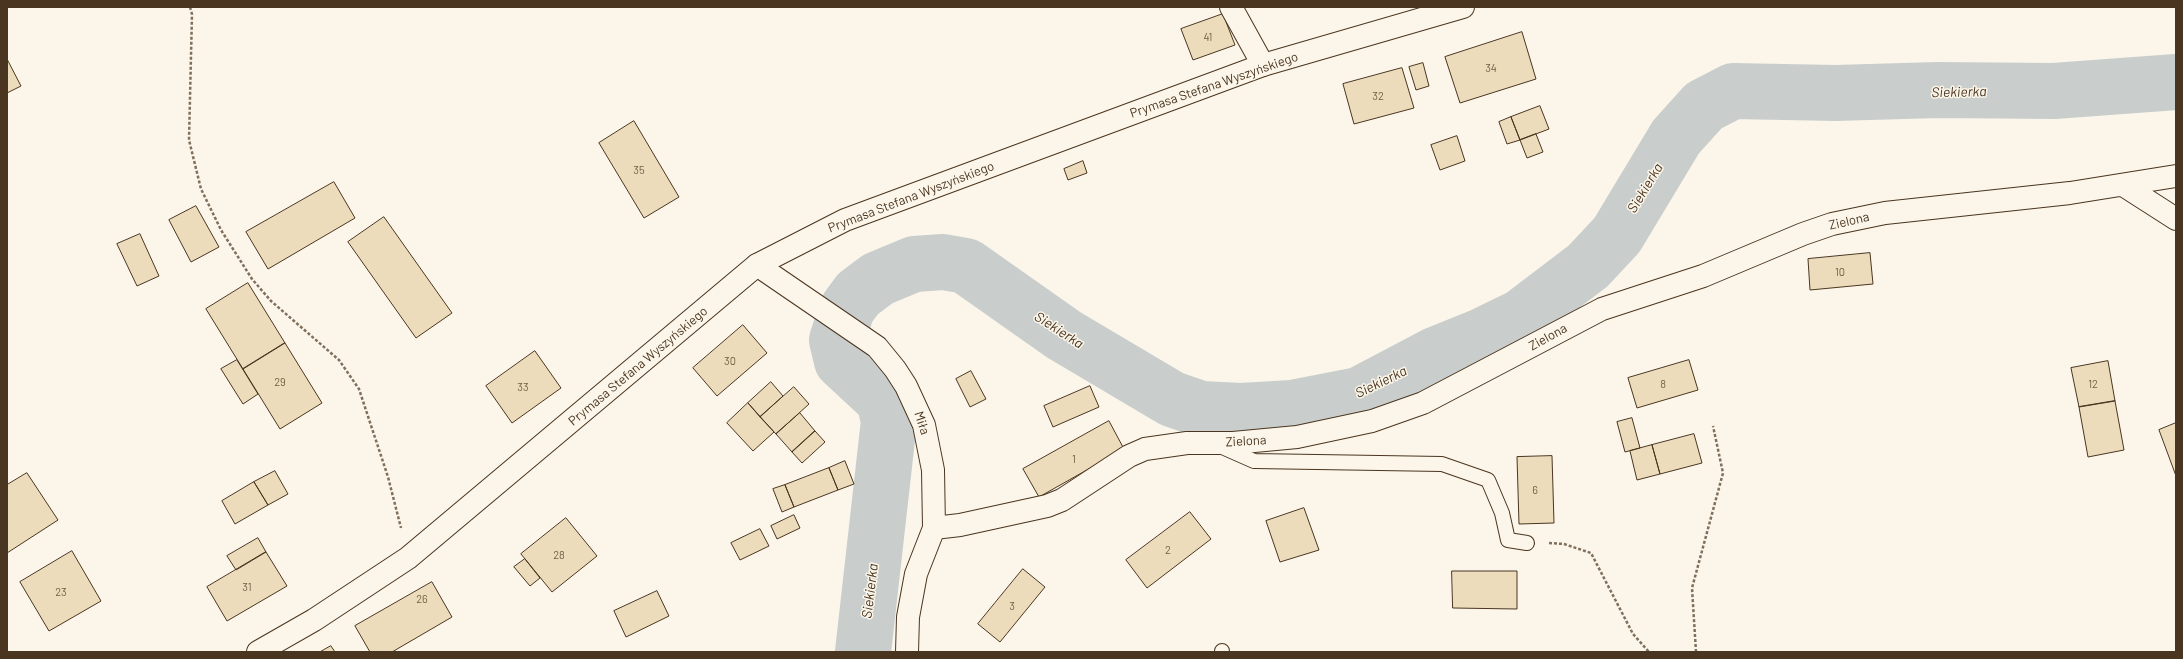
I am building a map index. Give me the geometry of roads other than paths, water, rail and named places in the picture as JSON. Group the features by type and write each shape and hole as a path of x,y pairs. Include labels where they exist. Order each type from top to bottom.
{"street":[{"path":"1230,7 1263,65"},
{"name":"Prymasa Stefana Wyszyńskiego","path":"258,652 314,620 408,558 757,265 845,220 1263,65 1463,7"},
{"name":"Zielona","path":"934,528 967,523 1047,506 1062,500 1129,456 1145,449 1187,443 1263,441 1298,437 1372,421 1423,403 1602,309 1704,276 1803,234 1832,224 1885,213 1987,203 2123,185 2176,176"},
{"path":"2123,185 2176,219"},
{"name":"Miła","path":"757,265 869,340 895,369 915,403 924,425 933,470 934,528 916,574 908,617 907,652"}],"lane":[{"path":"1212,443 1254,461 1442,464 1488,480 1502,513 1508,540 1527,543"}],"waterway":[{"name":"Siekierka","path":"863,652 889,421 884,400 842,361 837,340 847,309 858,294 878,279 914,264 943,262 966,266 1064,335 1172,399 1201,409 1241,411 1292,408 1359,395 1435,355 1482,336 1521,317 1588,266 1617,235 1676,137 1704,106 1733,91 1835,93 1938,90 2054,91 2176,82"}]}
